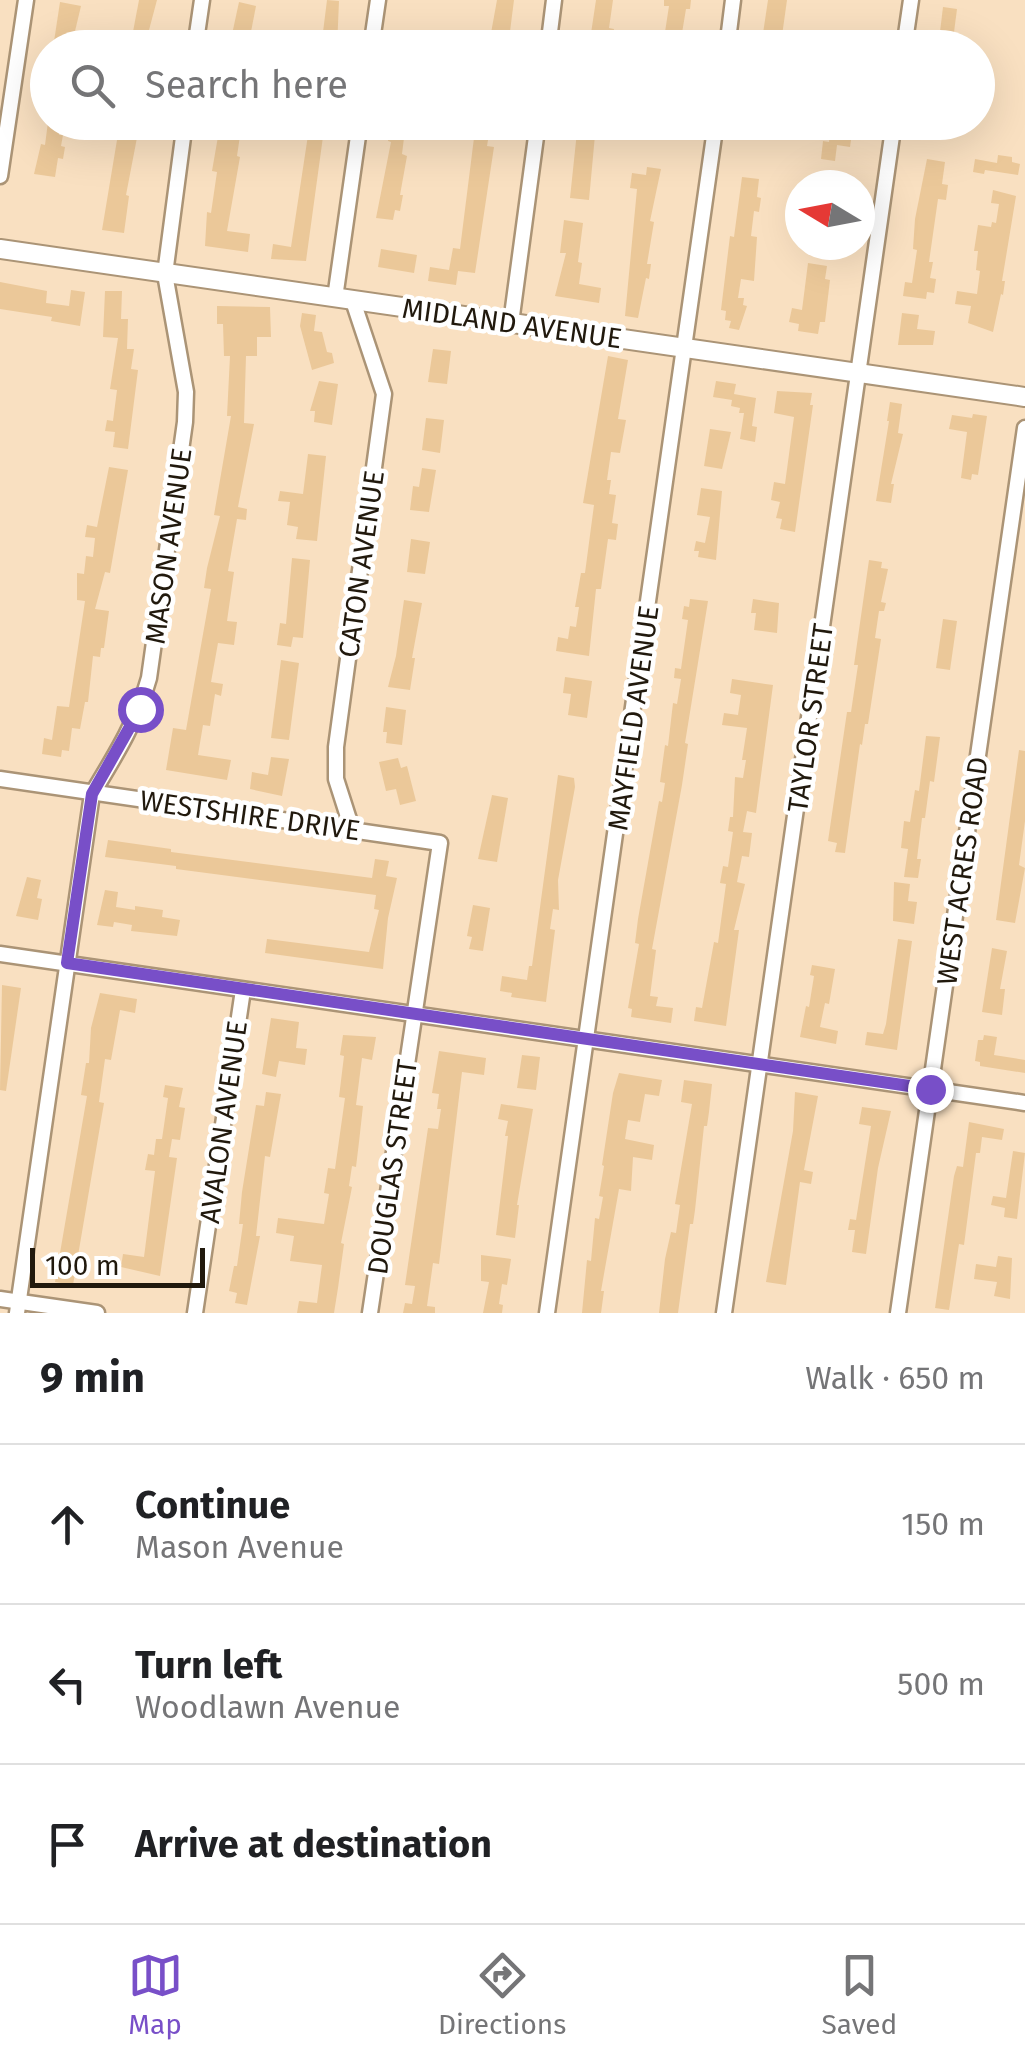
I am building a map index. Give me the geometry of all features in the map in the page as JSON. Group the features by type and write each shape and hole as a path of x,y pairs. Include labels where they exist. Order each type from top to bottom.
{"main road":[{"name":"MIDLAND AVENUE","path":"0,249 1025,397"}],"street":[{"path":"0,176 26,0"},
{"path":"198,30 202,0"},
{"path":"374,30 378,0"},
{"path":"550,30 554,0"},
{"path":"729,30 733,0"},
{"path":"907,30 911,0"},
{"name":"MASON AVENUE","path":"18,1307 92,794 140,709 149,678 186,422 186,392 165,274 183,140"},
{"name":"CATON AVENUE","path":"352,829 336,779 336,748 384,394 344,300 358,140"},
{"path":"511,322 536,140"},
{"name":"MAYFIELD AVENUE","path":"547,1313 714,140"},
{"name":"TAYLOR STREET","path":"724,1313 891,140"},
{"name":"WEST ACRES ROAD","path":"898,1313 1025,428"},
{"name":"WESTSHIRE DRIVE","path":"0,780 440,843"},
{"name":"DOUGLAS STREET","path":"370,1313 440,843"},
{"path":"0,954 1025,1103"},
{"name":"AVALON AVENUE","path":"196,1313 243,990"},
{"path":"0,1299 18,1307 98,1313"}],"building":[{"path":"139,0 157,0 149,30 133,30"},
{"path":"327,0 339,1 338,30 323,30"},
{"path":"497,0 514,0 510,30 492,30"},
{"path":"596,0 613,0 609,28 614,30 592,30"},
{"path":"664,0 691,0 682,30 665,30 669,6 664,6"},
{"path":"768,0 787,0 783,30 764,30"},
{"path":"60,2 81,6 75,30 56,30"},
{"path":"239,2 256,6 251,30 233,30"},
{"path":"943,7 957,9 954,30 940,30"},
{"path":"46,140 62,140 61,146 65,147 63,159 58,158 55,177 34,174 41,144 45,145"},
{"path":"117,140 137,140 126,195 129,196 124,233 102,230"},
{"path":"217,140 239,140 227,231 250,234 248,252 205,246 207,212 211,213 217,172 212,171"},
{"path":"307,140 323,140 306,261 271,259 273,244 291,247"},
{"path":"404,140 402,154 407,156 400,211 395,210 393,220 376,218 391,142 388,141"},
{"path":"474,140 488,140 487,146 494,147 475,273 458,271 456,285 428,281 430,267 449,270 453,248 460,249"},
{"path":"576,140 595,140 589,200 570,198"},
{"path":"851,140 850,147 837,145 835,161 821,159 823,141"},
{"path":"998,155 1012,157 1012,162 1020,164 1018,175 973,172 975,159 997,163"},
{"path":"927,159 945,162 942,184 948,185 946,200 938,199 929,262 933,262 930,278 936,279 934,293 927,292 926,299 903,296 905,282 912,283 917,250 913,249 915,219"},
{"path":"647,167 661,169 650,221 654,222 647,264 651,264 649,279 646,278 638,318 625,316 637,189 630,188 632,173 646,175"},
{"path":"742,177 759,179 757,197 761,198 759,212 754,211 751,236 757,237 754,281 741,279 738,298 744,298 743,305 747,306 739,330 729,328 731,321 725,320 726,311 721,310"},
{"path":"993,190 1016,196 1003,295 993,332 968,323 971,306 955,304 957,291 977,294 980,271 976,270 978,251 974,251 978,225 991,227 992,222 996,223 999,204 991,203"},
{"path":"564,220 583,223 579,284 601,288 599,303 555,296 566,253 560,253"},
{"path":"381,249 417,255 414,273 378,267"},
{"path":"808,263 827,266 825,279 830,280 825,322 820,322 818,334 798,331 799,324 789,322 792,308 802,310"},
{"path":"0,282 47,291 46,303 69,306 71,290 85,292 80,326 0,309"},
{"path":"105,291 122,291 121,319 128,319 127,349 134,349 131,369 138,370 128,449 113,447 115,432 105,431 107,420 113,421 117,390 110,389 118,338 103,337"},
{"path":"217,306 270,307 271,337 257,337 257,356 246,356 244,423 254,424 238,507 247,509 246,520 237,519 228,571 234,572 227,621 237,622 234,645 218,643 211,682 223,684 221,696 215,694 210,726 203,725 198,755 231,760 227,780 166,770 173,728 186,730 211,589 204,588 220,516 214,515 231,416 227,416 230,356 224,356 223,324 217,324"},
{"path":"302,313 316,315 314,331 322,332 334,363 312,370 300,326"},
{"path":"902,313 919,315 917,329 935,331 933,345 898,345"},
{"path":"433,349 451,351 447,384 428,382"},
{"path":"608,356 628,360 618,419 626,420 620,453 611,452 607,480 611,480 609,494 616,495 612,523 618,524 616,540 608,539 601,589 596,589 589,656 556,651 558,637 568,639 570,626 576,627 579,607 575,607 581,573 585,573 594,505 583,503"},
{"path":"319,381 338,384 332,425 314,422 315,411 310,411"},
{"path":"716,381 736,384 734,394 756,398 752,426 757,427 755,442 740,439 744,413 739,413 740,408 731,406 732,400 713,397"},
{"path":"777,391 812,393 795,532 780,529 782,519 776,518 780,502 771,500 774,482 785,484 794,417 774,413"},
{"path":"890,402 902,404 898,433 903,434 891,484 891,503 876,501"},
{"path":"973,414 987,416 978,475 972,474 971,480 961,478 967,432 949,429 952,415 972,418"},
{"path":"426,418 444,420 440,453 422,450"},
{"path":"710,429 731,432 722,469 704,466"},
{"path":"308,454 326,456 317,541 296,539 298,527 287,525 290,502 278,501 280,491 303,494"},
{"path":"109,467 128,470 110,573 105,572 95,609 109,611 104,648 100,657 93,656 88,702 80,729 72,728 69,751 62,750 61,757 42,754 44,738 52,740 57,706 69,707 85,601 77,600 77,573 84,574 86,556 93,557 95,538 85,537 87,525 97,527"},
{"path":"422,468 436,470 429,512 410,510 413,486 419,487"},
{"path":"701,488 722,491 716,560 698,557 699,551 694,551 696,541 705,543 710,517 697,515"},
{"path":"411,539 430,542 425,574 407,572"},
{"path":"292,558 310,560 303,638 293,637 291,647 277,645 280,623 286,624"},
{"path":"869,560 882,562 881,568 888,569 881,602 886,603 884,611 879,611 875,638 881,639 868,724 860,744 845,853 835,852 837,843 828,841 858,665 854,665"},
{"path":"690,599 708,601 682,785 652,949 656,950 650,996 658,997 656,1006 673,1008 671,1023 631,1017 632,1009 628,1008 639,944 635,943 638,919 665,783 660,782 665,745 668,746 673,703 677,704 681,679 674,678 675,668 681,669 688,620 682,619"},
{"path":"753,599 779,603 777,633 754,630"},
{"path":"404,600 422,603 410,690 388,687"},
{"path":"943,619 957,621 950,670 936,668"},
{"path":"281,660 299,663 289,740 271,738"},
{"path":"565,677 592,681 587,718 568,715 571,694 563,693"},
{"path":"732,679 773,685 756,813 747,811 743,832 752,833 749,857 742,856 737,882 745,884 734,930 739,930 726,1026 694,1021 696,1007 702,1008 714,942 718,943 726,884 720,883 723,866 728,867 733,832 728,831 733,817 735,777 743,778 746,760 742,760 747,728 722,725 724,713 738,715 741,695 730,693"},
{"path":"386,707 406,710 402,745 386,743"},
{"path":"926,736 940,737 934,782 930,781 922,818 918,878 904,877 908,849 901,848 904,821 910,822 915,790 919,791"},
{"path":"1019,750 1025,751 1025,821 1019,865 1025,868 1015,923 996,920"},
{"path":"271,757 289,759 282,796 250,789 252,772 268,775"},
{"path":"398,758 401,768 407,766 416,801 400,805 396,789 386,791 379,762"},
{"path":"558,775 574,778 575,787 558,880 559,910 553,909 550,929 555,930 546,1002 511,997 512,993 500,991 502,976 527,980 532,966"},
{"path":"492,795 508,798 497,862 478,859"},
{"path":"108,840 372,878 375,859 389,861 386,876 397,878 383,969 265,953 267,939 369,952 379,910 374,909 376,895 105,857"},
{"path":"27,877 41,880 38,920 16,916"},
{"path":"894,882 910,884 908,901 917,902 914,924 893,921"},
{"path":"105,890 118,892 116,907 163,910 162,917 180,920 177,936 131,931 132,925 114,922 113,927 97,925"},
{"path":"473,905 490,908 483,951 469,949 472,937 467,936"},
{"path":"898,939 912,941 897,1050 865,1045 867,1032 883,1034"},
{"path":"992,948 1007,951 1000,989 1005,989 1002,1015 982,1012"},
{"path":"812,965 835,969 820,1027 838,1031 836,1044 800,1037 806,1006 809,1007"},
{"path":"2,985 21,988 6,1091 0,1090"},
{"path":"100,993 137,999 135,1013 120,1010 111,1060 105,1059 99,1102 104,1103 73,1285 55,1282 87,1096 81,1095 89,1063 91,1028"},
{"path":"271,1018 299,1022 296,1048 307,1049 305,1065 279,1061 276,1077 262,1074"},
{"path":"343,1035 376,1037 372,1060 362,1058 356,1105 363,1106 334,1313 297,1313 299,1301 317,1303 322,1265 290,1261 294,1236 276,1233 278,1218 324,1224 328,1168 335,1169 345,1098 339,1097"},
{"path":"984,1035 997,1037 994,1055 1025,1060 1025,1073 980,1066 975,1061 978,1040 983,1040"},
{"path":"439,1051 486,1058 484,1075 462,1072 439,1264 433,1263 427,1306 435,1307 435,1313 403,1313 405,1303 412,1304 415,1286 405,1285 428,1128 438,1129 441,1109 437,1109 439,1094 432,1093"},
{"path":"522,1055 540,1057 536,1090 517,1088"},
{"path":"619,1073 662,1080 659,1096 645,1094 640,1122 628,1120 625,1139 654,1145 652,1160 633,1157 631,1191 619,1189 601,1291 601,1313 582,1313 587,1260 591,1261 595,1218 599,1219 603,1197 599,1196 602,1165"},
{"path":"684,1080 712,1084 709,1112 678,1313 659,1313 665,1259 671,1232 676,1233 680,1205 675,1204 692,1104 681,1102"},
{"path":"165,1085 183,1088 179,1107 185,1108 180,1140 172,1139 169,1157 177,1158 160,1276 121,1267 123,1254 144,1257 155,1171 145,1170 148,1154 154,1155 156,1139 162,1139 168,1098 163,1097"},
{"path":"266,1092 281,1094 270,1157 265,1156 256,1236 260,1236 247,1305 235,1303 237,1293 229,1291 237,1266 243,1224 239,1224 242,1192 256,1105 264,1106"},
{"path":"795,1092 818,1096 804,1170 813,1172 811,1184 800,1182 786,1285 766,1282 793,1131"},
{"path":"501,1104 533,1109 515,1238 496,1235 508,1136 508,1121 498,1119"},
{"path":"862,1107 891,1111 866,1254 852,1252 855,1230 848,1230 850,1219 856,1220 871,1126 859,1124"},
{"path":"969,1122 1004,1129 1002,1140 982,1137 949,1310 935,1308 954,1176 957,1166 963,1167"},
{"path":"1013,1151 1025,1153 1017,1219 1004,1217 1005,1208 991,1205 993,1196 1006,1198"},
{"path":"481,1255 511,1259 507,1285 502,1284 502,1313 483,1313 489,1282 481,1281"},
{"path":"998,1256 1012,1258 1010,1299 994,1296 997,1282 974,1279 976,1264 996,1267"}],"route":[{"path":"140,709 92,794 67,963 930,1089"}]}
